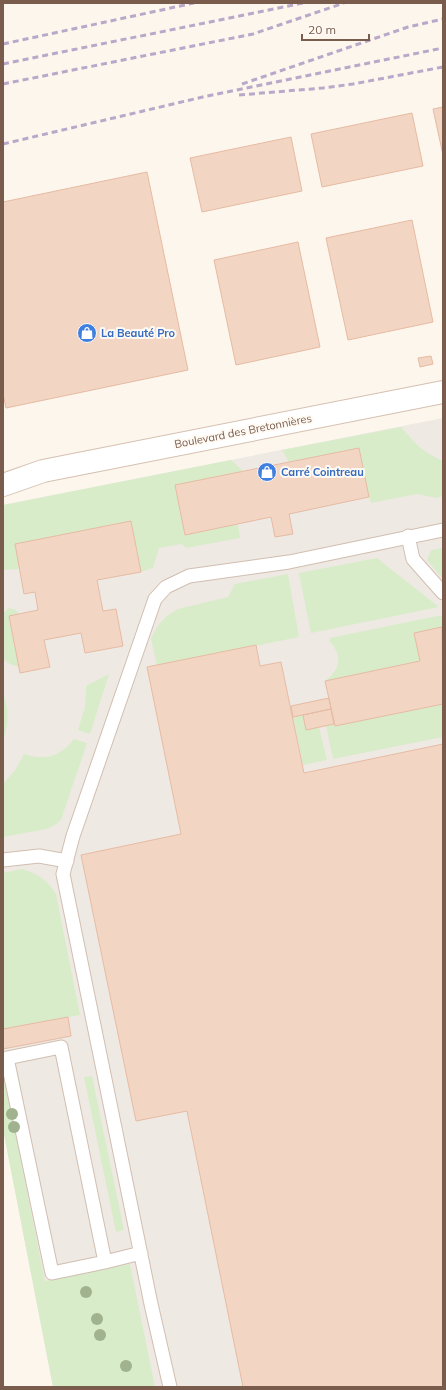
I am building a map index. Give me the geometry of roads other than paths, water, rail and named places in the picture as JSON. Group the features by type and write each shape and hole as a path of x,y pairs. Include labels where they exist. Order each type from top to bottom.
{"street":[{"name":"Boulevard des Bretonnières","path":"3,485 43,471 442,393"},
{"name":"Boulevard des Bretonnières","path":"3,470 43,471"}],"lane":[{"path":"170,1387 141,1254 63,874 73,836 155,598 166,588 189,576 289,562 408,536 443,530"},
{"path":"408,536 413,559 443,593"},
{"path":"3,860 39,856 66,861"},
{"path":"105,1262 61,1047 7,1058 52,1273 105,1262 141,1254"}],"railway":[{"path":"3,44 194,3"},
{"path":"3,64 303,3"},
{"path":"3,84 253,34 344,3"},
{"path":"242,84 408,27 443,19"},
{"path":"3,144 207,96 443,48"},
{"path":"239,95 353,84 443,67"}],"place":[{"name":"La Beauté Pro","path":"87,333"},
{"name":"Carré Cointreau","path":"267,472"}]}
